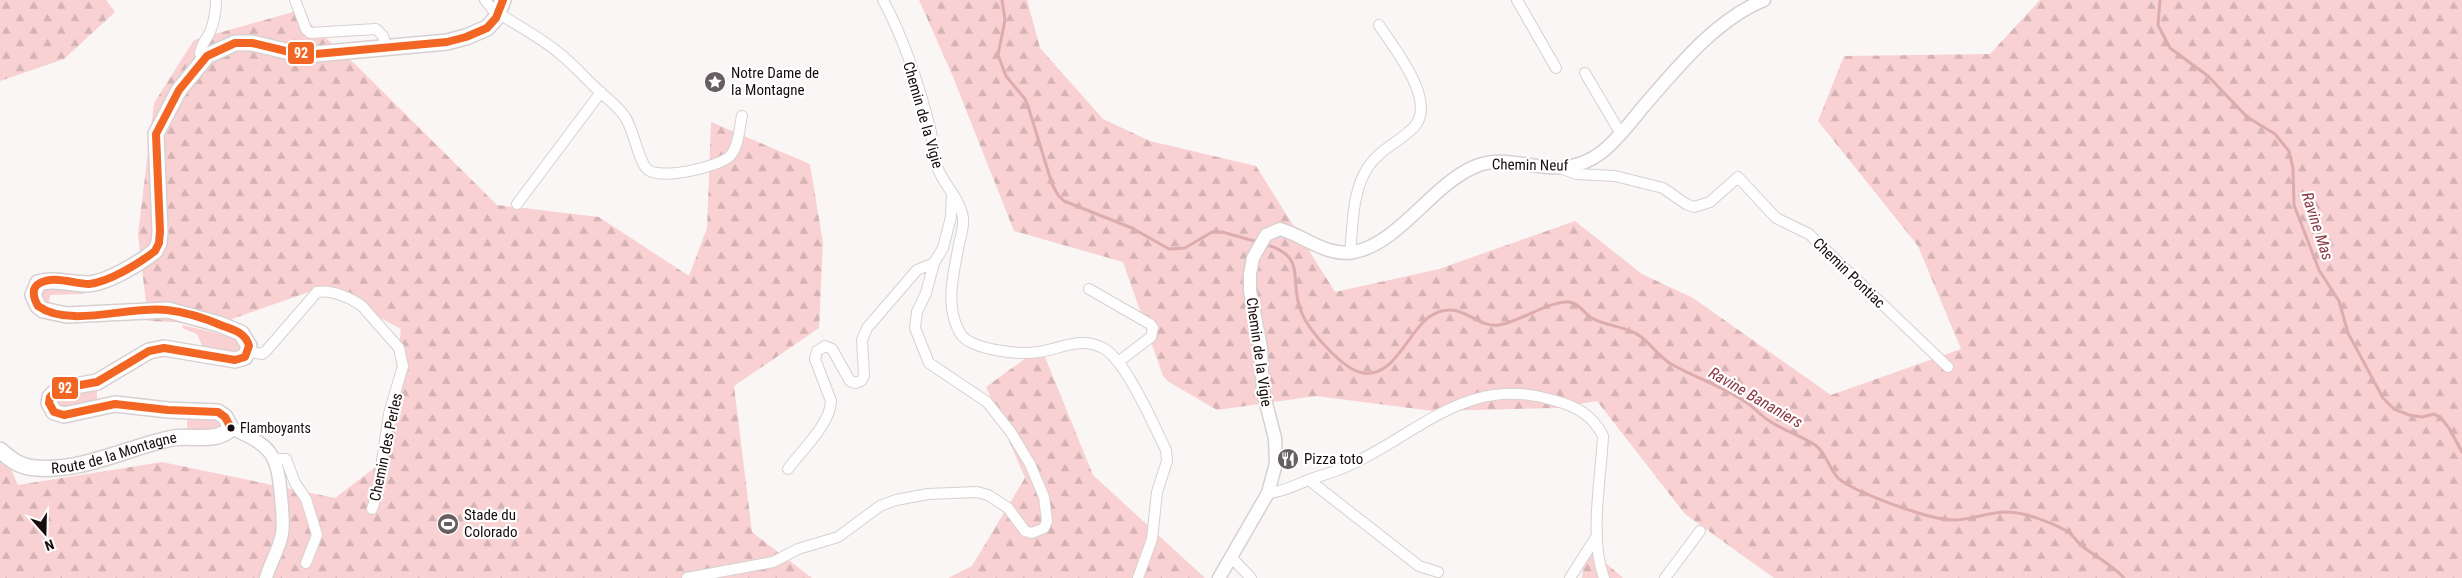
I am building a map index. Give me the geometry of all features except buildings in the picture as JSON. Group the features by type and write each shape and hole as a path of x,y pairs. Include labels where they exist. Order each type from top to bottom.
{"main road":[{"path":"231,428 225,417 218,412 168,410 115,404 75,414 59,415 50,408 50,397 58,389 97,382 133,359 156,349 164,348 235,360 245,357 249,352 248,342 241,333 218,324 168,310 67,316 43,310 38,306 33,295 38,283 48,280 88,284 106,280 155,252 159,243 160,231 156,134 179,90 205,59 217,49 234,43 252,44 294,53 316,54 447,42 466,38 487,28 501,7"},
{"name":"Route de la Montagne","path":"0,450 15,463 25,467 59,467 98,459 165,440 221,436 231,428"}],"street":[{"path":"205,59 200,54 201,47 210,31 216,12 216,0"},
{"path":"295,0 306,29 310,33 376,29 383,36 386,47"},
{"path":"485,0 501,7 559,53 626,117 647,170 664,174 714,166 725,160 735,148 742,116"},
{"name":"Chemin de la Vigie","path":"883,0 900,37 921,97 930,129 935,162 943,180 961,208 963,221 951,290 952,314 961,335 978,346 1013,353 1038,352 1082,342 1104,349 1118,362 1166,450 1167,461 1157,492 1152,539 1138,578"},
{"path":"1517,0 1556,68"},
{"name":"Chemin Neuf","path":"1350,252 1368,247 1380,241 1458,175 1475,166 1501,163 1559,168 1586,161 1601,153 1621,134 1674,72 1712,34 1744,9 1764,0"},
{"path":"1350,252 1357,196 1368,167 1380,154 1414,127 1420,118 1421,109 1418,90 1405,64 1379,26"},
{"path":"1585,73 1621,134"},
{"path":"517,204 600,92"},
{"name":"Chemin Pontiac","path":"1559,168 1576,174 1615,176 1663,188 1686,204 1694,207 1710,202 1738,177 1776,218 1809,234 1948,367"},
{"path":"687,578 773,562 798,549 838,537 880,506 896,500 928,494 977,492 988,495 1008,508 1025,531 1032,533 1044,528 1047,521 1044,497 1030,464 1010,431 987,402 929,364 915,328 917,312 926,293 934,263 943,248 951,217 952,193"},
{"name":"Chemin de la Vigie","path":"1219,578 1268,493 1273,479 1276,446 1263,392 1261,348 1250,291 1253,258 1266,235 1280,229 1332,251 1350,252"},
{"path":"788,469 823,424 831,408 831,401 815,359 817,351 825,346 832,349 850,381 855,383 861,381 864,376 862,340 867,328 917,270 934,263"},
{"path":"1089,289 1150,324 1153,328 1151,337 1118,362"},
{"name":"Chemin des Perles","path":"249,352 262,354 266,351 317,292 323,291 354,300 362,306 399,348 403,366 402,376 390,414 378,487 372,509"},
{"path":"1268,493 1282,491 1354,464 1441,413 1468,400 1510,393 1542,396 1572,405 1587,413 1603,436 1596,537 1600,568 1604,578"},
{"path":"231,428 263,444 274,459 279,472 283,519 282,534 266,578"},
{"path":"274,459 286,459 295,483 306,499 317,535 306,562"},
{"path":"1309,480 1419,566 1438,572"},
{"path":"1665,578 1700,531"},
{"path":"1570,578 1596,537"},
{"path":"1232,558 1251,578"}],"green space":[{"path":"0,0 106,0 115,12 64,59 0,81"},
{"path":"919,0 1027,0 1040,48 1103,119 1150,141 1256,166 1335,292 1439,269 1575,221 1642,274 1693,298 1831,395 1961,349 1918,246 1818,121 1844,56 1990,54 2040,0 2462,0 2462,578 1774,578 1685,514 1597,401 1557,408 1433,411 1316,396 1217,410 1169,382 1163,376 1123,262 1014,231 951,72"},
{"path":"296,11 357,66 497,205 599,217 689,276 707,228 711,122 810,164 823,243 819,328 734,386 752,532 812,578 0,578 0,444 18,485 162,462 335,498 385,460 401,329 323,287 218,324 148,321 138,234 154,103 194,40"},
{"path":"51,288 84,291 84,294 50,295 49,304 40,298 41,291"},
{"path":"183,325 236,338 240,347 237,353 203,348 197,334 182,328"},
{"path":"1041,347 1093,475 1205,578 948,578 972,566 1025,478 986,387"},
{"path":"97,389 97,400 60,409 59,401 67,395"},
{"path":"187,419 217,419 222,428 217,431 187,429"},
{"path":"1585,545 1623,578 1582,578"}],"waterway":[{"name":"Ravine Bananiers","path":"1002,0 1005,20 998,55 1006,76 1025,99 1052,184 1064,201 1132,228 1169,249 1185,248 1212,232 1222,232 1258,242"},
{"name":"Ravine Mas","path":"2160,0 2158,25 2170,48 2208,76 2247,117 2275,134 2289,151 2293,168 2294,205 2319,270 2339,301 2348,333 2383,398 2394,409 2409,415 2422,417 2434,414 2441,418 2449,428 2462,452"},
{"name":"Ravine Bananiers","path":"1264,244 1278,249 1287,255 1292,262 1298,300 1305,319 1327,348 1346,365 1355,370 1363,373 1374,373 1383,368 1400,352 1421,324 1440,311 1458,311 1490,325 1499,325 1516,320 1553,304 1569,302 1602,323 1634,332 1671,364 1738,397 1773,424 1815,445 1822,452 1839,479 1858,490 1905,509 1944,519 1960,520 2006,512 2037,518 2067,531 2082,546 2124,578"}],"transit line":[{"name":"92","path":"231,428 225,417 218,412 168,410 115,404 64,415 54,412 49,403 50,397 58,389 97,382 149,351 164,348 235,360 245,357 249,346 245,338 235,331 203,318 174,311 152,309 83,316 66,316 51,313 38,306 34,297 35,288 40,283 51,280 64,280 83,284 106,280 155,251 159,243 160,231 156,134 179,90 207,56 235,43 252,43 294,53 316,54 447,42 466,37 487,28 496,18 503,0"}],"place":[{"name":"Notre Dame de la Montagne","path":"715,82"},
{"name":"Flamboyants","path":"231,428"},
{"name":"Pizza toto","path":"1288,459"},
{"name":"Stade du Colorado","path":"448,524"}]}
